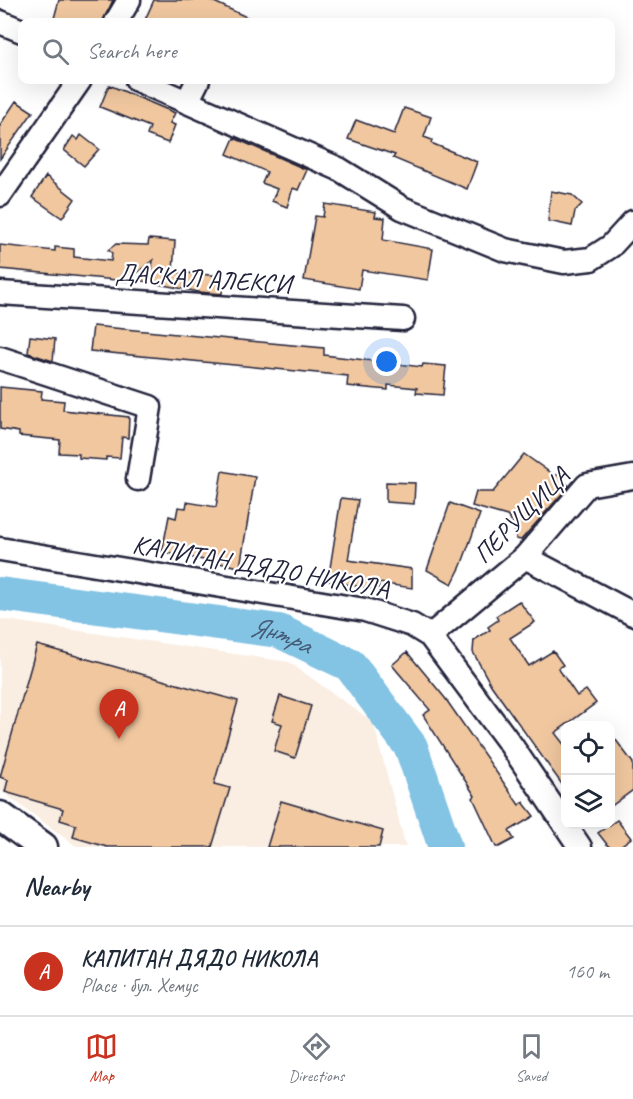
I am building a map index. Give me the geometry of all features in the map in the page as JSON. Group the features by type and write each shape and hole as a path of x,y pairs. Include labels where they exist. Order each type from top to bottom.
{"main road":[{"path":"0,816 43,847"}],"street":[{"path":"118,18 129,0"},
{"path":"0,22 18,29"},
{"path":"0,195 77,84"},
{"path":"146,84 339,169 402,208 505,250 564,262 591,259 611,246 633,222"},
{"path":"187,102 196,84"},
{"name":"ДАСКАЛ АЛЕКСИ","path":"0,293 403,320"},
{"path":"0,358 150,407 138,479"},
{"name":"ПЕРУЩИЦА","path":"430,636 525,557 587,486 633,477"},
{"name":"КАПИТАН ДЯДО НИКОЛА","path":"0,549 365,610 412,625 430,636 511,745 580,847"},
{"path":"525,557 633,614"}],"shaded area":[{"path":"0,619 289,662 373,722 406,847 77,847 0,790"}],"building":[{"path":"59,0 113,0 105,18 54,18"},
{"path":"154,0 210,0 248,18 146,18"},
{"path":"109,85 175,113 170,123 175,125 168,143 147,135 150,127 100,107"},
{"path":"16,101 33,112 0,159 0,125"},
{"path":"404,108 431,117 424,137 432,140 431,143 477,162 467,189 393,158 395,155 348,139 356,120 394,134"},
{"path":"81,135 99,149 84,166 64,150 73,136 78,140"},
{"path":"234,138 307,170 298,190 293,188 287,207 272,201 277,189 262,183 267,172 227,154"},
{"path":"46,176 75,199 62,218 32,197"},
{"path":"551,191 572,195 582,204 575,211 572,226 548,221"},
{"path":"325,204 376,212 375,217 385,218 383,240 433,249 428,280 362,270 359,289 304,280 315,216 323,217"},
{"path":"149,239 175,241 173,272 223,276 222,294 142,281 144,270 152,270 153,260 127,281 0,269 0,245 55,251 55,247 74,249 74,257 111,261 112,253 108,250 116,244 148,245"},
{"path":"93,326 324,348 324,355 422,367 423,364 446,366 443,395 416,393 417,388 388,385 388,390 347,386 348,376 90,351"},
{"path":"30,336 55,339 53,361 28,353"},
{"path":"0,387 42,391 41,399 64,401 63,410 129,417 128,438 122,437 120,458 106,457 106,460 79,458 79,454 59,453 60,440 19,436 19,432 0,429"},
{"path":"524,454 555,476 557,474 569,486 521,540 516,539 514,524 507,516 472,506 476,492 493,492"},
{"path":"222,471 255,477 240,567 162,552 169,516 176,518 178,507 186,508 187,502 216,507"},
{"path":"386,482 415,483 414,504 386,502"},
{"path":"341,498 358,500 348,560 412,569 412,588 379,583 378,590 328,581"},
{"path":"450,503 480,514 452,584 427,570"},
{"path":"519,601 535,622 510,638 529,666 553,651 563,665 558,668 577,696 586,690 596,703 571,721 561,721 561,729 555,733 561,741 561,783 491,685 473,652 474,640 490,630 488,627 498,620 496,616"},
{"path":"37,645 238,701 214,784 230,788 212,847 107,847 73,837 76,825 60,820 63,809 5,792 8,780 0,777"},
{"path":"407,652 445,698 519,805 523,802 534,816 509,831 514,839 499,847 496,847 473,798 475,796 423,715 430,710 392,665"},
{"path":"280,696 311,706 295,758 274,751 282,724 272,721"},
{"path":"615,739 633,763 633,790 615,803"},
{"path":"281,801 383,831 379,847 267,847"},
{"path":"617,820 631,838 619,847 609,847 598,833 604,829 615,829"}],"waterway":[{"name":"Янтра","path":"0,594 279,631 350,665 411,747 445,847"}],"place":[{"name":"КАПИТАН ДЯДО НИКОЛА","path":"119,739"}]}
